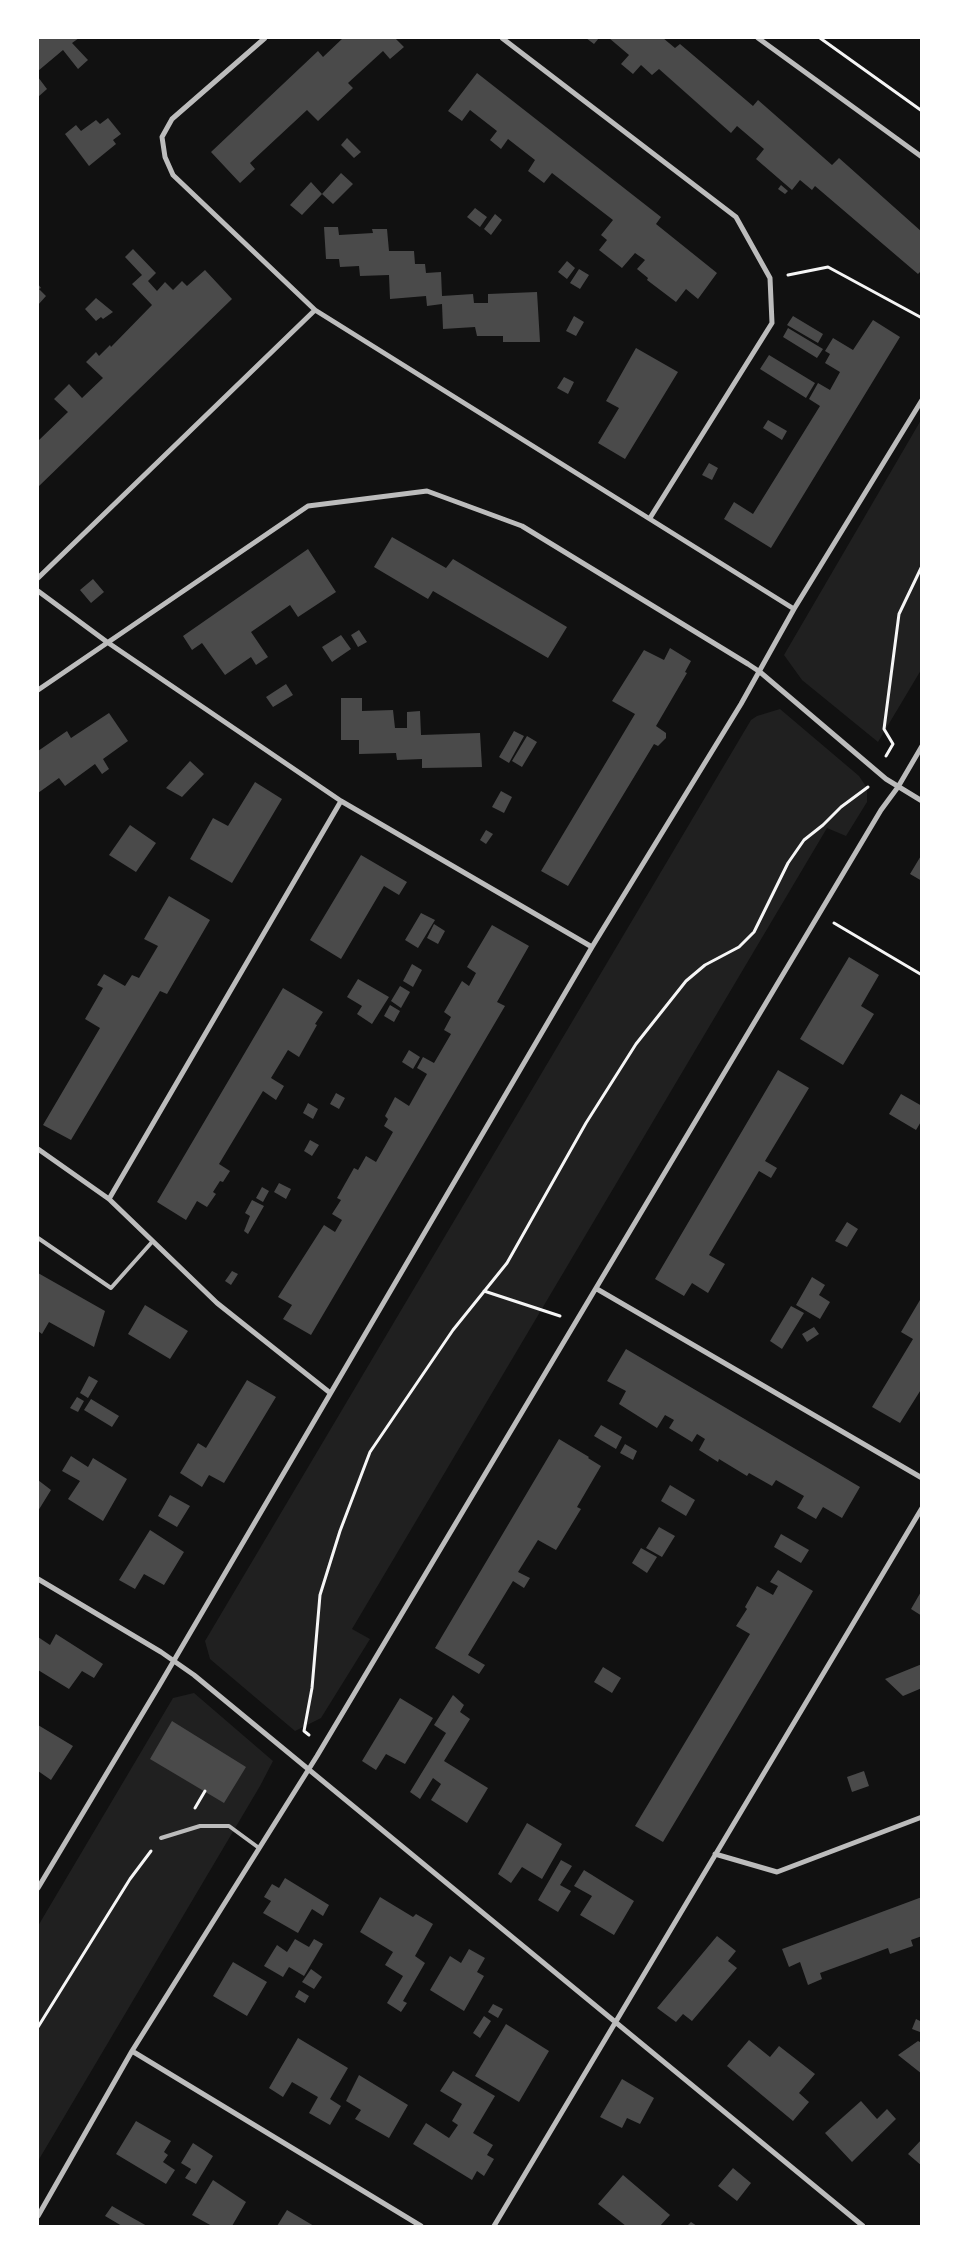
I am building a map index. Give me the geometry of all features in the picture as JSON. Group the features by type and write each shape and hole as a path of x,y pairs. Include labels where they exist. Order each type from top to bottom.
{"street":[{"path":"265,38 172,119 162,138 165,157 173,175 315,310 794,609"},
{"path":"502,38 736,217 770,278 772,323 650,518"},
{"path":"758,38 922,157"},
{"path":"38,578 315,310"},
{"path":"38,1888 592,948 760,672 794,609 922,400"},
{"path":"38,690 308,506 427,491 522,526 760,672 877,771 898,787 922,801"},
{"path":"38,591 107,642 341,801 592,948"},
{"path":"38,2216 132,2051 310,1769 881,810 898,787 922,746"},
{"path":"108,1199 341,801"},
{"path":"38,1149 108,1199 216,1303 330,1392"},
{"path":"597,1289 922,1478"},
{"path":"494,2226 922,1508"},
{"path":"38,1579 174,1660 310,1769 863,2226"},
{"path":"715,1854 777,1872 922,1817"},
{"path":"132,2051 421,2226"}],"lane":[{"path":"38,1238 111,1288 152,1242"},
{"path":"161,1838 200,1826 229,1826 259,1848"}],"path":[{"path":"820,38 922,111"},
{"path":"770,278 828,267 922,318"},
{"path":"323,1747 304,1731 312,1688 320,1595 340,1532 370,1452 453,1330 507,1263 586,1123 636,1044 686,981 705,965 739,947 754,932 788,863 804,840 823,825 840,807 870,785 893,744 884,729 899,614 922,566"},
{"path":"819,914 922,975"},
{"path":"484,1291 577,1322"},
{"path":"38,2027 130,1879 161,1838"}],"shaded area":[{"path":"921,420 921,670 878,742 802,680 784,655"},
{"path":"780,709 859,776 867,788 867,802 846,836 827,828 352,1629 370,1639 321,1718 295,1731 210,1659 205,1641 751,720 757,716"},
{"path":"194,1693 273,1761 38,2161 38,1926 173,1698"}],"building":[{"path":"38,38 79,38 72,43 88,60 78,69 63,50 38,71"},
{"path":"343,38 395,38 404,47 390,59 383,51 348,83 353,88 318,121 307,110 250,163 255,169 240,183 211,152 318,51 323,57"},
{"path":"586,38 599,38 594,44"},
{"path":"609,38 663,38 675,48 680,44 753,106 758,100 832,165 839,158 922,232 922,270 918,274 815,186 812,190 800,180 792,190 756,159 764,149 737,126 731,133 659,69 652,75 641,65 633,74 621,64 629,55"},
{"path":"477,73 661,217 656,224 717,273 698,299 686,289 676,302 647,280 648,278 637,269 645,260 635,253 622,268 599,250 607,240 601,235 613,220 552,173 544,183 528,171 535,160 508,139 501,149 490,140 497,131 470,110 462,121 448,111"},
{"path":"38,77 47,89 38,97"},
{"path":"108,118 121,134 113,140 116,144 89,166 65,134 76,125 81,131 96,120 100,124"},
{"path":"347,138 361,152 354,158 341,145"},
{"path":"341,173 353,184 333,204 322,194"},
{"path":"311,182 322,194 302,215 290,205"},
{"path":"781,185 788,191 785,194 778,189"},
{"path":"475,208 487,217 480,227 467,217"},
{"path":"495,214 502,220 491,235 484,229"},
{"path":"324,227 338,227 339,235 373,233 372,229 387,229 389,251 414,251 415,264 425,264 426,273 441,272 442,296 473,294 474,303 488,303 488,294 537,292 540,342 503,342 503,336 477,336 475,327 443,329 442,304 427,306 426,296 390,299 389,275 360,276 359,266 340,267 339,259 326,259"},
{"path":"133,249 156,273 148,281 157,291 165,282 173,290 182,281 187,286 205,270 232,299 38,487 38,441 68,412 54,399 69,384 82,398 103,378 86,362 96,352 99,356 110,345 111,347 152,305 132,284 142,275 125,257"},
{"path":"567,261 575,268 567,279 558,272"},
{"path":"579,269 589,275 580,289 570,283"},
{"path":"38,284 41,288 39,289 46,296 38,305"},
{"path":"96,298 113,312 103,319 101,317 96,321 85,309"},
{"path":"574,316 584,322 576,336 566,331"},
{"path":"793,316 823,334 818,343 787,325"},
{"path":"873,320 900,337 771,548 724,519 734,502 753,514 820,406 809,399 818,383 830,390 840,372 825,363 830,354 825,351 833,338 853,350"},
{"path":"788,328 823,349 817,358 783,337"},
{"path":"636,348 678,372 625,459 598,443 619,408 606,401"},
{"path":"769,355 815,383 806,398 760,369"},
{"path":"564,377 574,382 568,394 557,388"},
{"path":"768,420 787,431 782,440 763,428"},
{"path":"709,463 718,468 712,480 702,475"},
{"path":"392,537 446,568 453,559 567,627 548,658 433,591 428,599 374,567"},
{"path":"308,549 336,592 298,617 290,605 251,632 268,657 256,665 251,657 225,675 202,643 192,650 183,636"},
{"path":"93,579 104,592 91,603 80,590"},
{"path":"359,630 367,642 358,647 351,635"},
{"path":"341,635 351,649 332,662 322,647"},
{"path":"670,648 691,661 685,672 687,673 656,726 666,733 666,738 658,746 654,744 568,886 541,871 635,714 612,701 644,650 664,660"},
{"path":"286,684 293,695 273,707 266,697"},
{"path":"341,698 362,698 362,711 393,710 395,728 407,728 407,712 420,711 421,735 480,733 482,767 422,768 422,759 397,760 396,753 359,754 359,740 341,740"},
{"path":"109,713 128,741 103,759 109,769 102,774 95,764 65,786 59,778 38,793 38,751 67,731 71,738"},
{"path":"514,731 524,736 509,763 499,757"},
{"path":"527,736 537,742 522,767 512,761"},
{"path":"190,761 204,774 182,797 166,788"},
{"path":"255,782 282,799 232,883 190,859 213,818 228,826"},
{"path":"501,791 512,797 504,813 492,807"},
{"path":"130,825 156,843 136,872 109,855"},
{"path":"486,830 493,834 486,844 480,840"},
{"path":"922,854 922,881 910,874"},
{"path":"361,855 407,882 399,895 384,886 341,959 310,940"},
{"path":"169,896 210,920 167,994 160,991 71,1140 43,1125 100,1028 85,1019 103,988 97,985 104,974 125,986 132,975 139,978 158,946 144,939"},
{"path":"421,913 435,920 418,948 405,940"},
{"path":"434,924 445,931 438,944 427,938"},
{"path":"492,925 529,946 497,1002 505,1006 311,1335 283,1319 292,1305 278,1297 324,1225 335,1232 342,1220 332,1214 341,1200 337,1198 354,1168 358,1170 366,1156 376,1162 393,1132 384,1126 388,1119 385,1116 395,1097 409,1106 427,1074 417,1068 423,1057 434,1063 451,1034 444,1030 451,1017 444,1012 462,981 469,986 476,973 467,967"},
{"path":"849,957 879,975 861,1006 874,1014 843,1065 800,1039"},
{"path":"412,964 422,970 413,987 403,981"},
{"path":"358,979 389,997 372,1024 357,1014 362,1006 347,997"},
{"path":"400,986 410,992 401,1008 391,1001"},
{"path":"283,988 323,1012 299,1057 288,1050 271,1078 284,1086 276,1100 263,1091 219,1164 230,1171 213,1192 216,1194 207,1207 197,1201 186,1220 157,1202"},
{"path":"390,1005 400,1011 394,1022 384,1016"},
{"path":"409,1050 420,1057 413,1069 402,1062"},
{"path":"778,1070 809,1088 765,1161 777,1168 771,1178 759,1171 709,1255 725,1264 708,1293 692,1283 684,1296 655,1279"},
{"path":"336,1093 345,1098 339,1109 330,1104"},
{"path":"901,1094 922,1106 922,1120 916,1130 889,1114"},
{"path":"308,1103 318,1109 313,1119 303,1113"},
{"path":"310,1140 319,1145 312,1156 304,1151"},
{"path":"279,1183 291,1189 286,1199 274,1192"},
{"path":"262,1187 269,1191 263,1202 256,1198"},
{"path":"252,1200 264,1206 248,1234 244,1231 250,1216 245,1213"},
{"path":"847,1222 858,1229 847,1247 835,1241"},
{"path":"232,1271 238,1274 231,1285 225,1281"},
{"path":"38,1273 105,1311 94,1347 49,1322 42,1334 38,1331"},
{"path":"812,1277 825,1285 819,1295 830,1302 820,1319 796,1305"},
{"path":"920,1300 922,1388 900,1423 872,1407 913,1339 901,1332"},
{"path":"145,1305 188,1331 170,1359 128,1334"},
{"path":"791,1306 804,1313 782,1349 770,1341"},
{"path":"814,1327 819,1334 807,1342 802,1334"},
{"path":"626,1349 860,1487 842,1518 823,1507 816,1519 797,1508 804,1496 776,1480 772,1486 749,1473 747,1476 719,1459 718,1462 699,1450 705,1439 697,1434 692,1442 669,1428 674,1420 665,1415 657,1428 619,1404 626,1391 607,1381"},
{"path":"89,1376 98,1381 88,1398 80,1393"},
{"path":"247,1380 276,1397 224,1483 209,1475 202,1487 180,1473 198,1443 206,1448"},
{"path":"77,1397 84,1401 78,1412 70,1408"},
{"path":"91,1399 119,1416 112,1427 84,1410"},
{"path":"601,1425 622,1437 616,1449 594,1436"},
{"path":"559,1439 601,1466 577,1507 581,1509 556,1550 538,1540 518,1572 530,1578 524,1588 513,1581 468,1655 485,1665 479,1674 435,1648"},
{"path":"625,1444 637,1451 633,1460 620,1453"},
{"path":"71,1456 88,1467 93,1458 127,1479 103,1521 68,1499 80,1481 62,1471"},
{"path":"38,1480 51,1490 38,1511"},
{"path":"670,1485 695,1500 686,1516 661,1501"},
{"path":"170,1495 190,1506 177,1527 158,1516"},
{"path":"659,1527 675,1536 662,1557 646,1548"},
{"path":"150,1530 184,1552 164,1585 144,1574 135,1589 119,1580"},
{"path":"781,1534 809,1550 801,1563 774,1547"},
{"path":"641,1548 657,1557 647,1573 632,1563"},
{"path":"778,1570 813,1591 663,1842 635,1826 750,1634 736,1626 747,1609 745,1607 757,1586 773,1595 778,1586 770,1582"},
{"path":"922,1590 922,1616 911,1609"},
{"path":"56,1634 103,1664 94,1678 82,1671 69,1689 38,1670 38,1637 50,1645"},
{"path":"922,1664 922,1688 903,1696 885,1679"},
{"path":"603,1667 621,1678 612,1693 594,1682"},
{"path":"453,1695 464,1705 460,1712 470,1719 444,1761 488,1788 467,1823 431,1800 441,1784 433,1778 420,1799 410,1792 446,1733 434,1725"},
{"path":"400,1698 433,1718 405,1764 386,1754 376,1770 362,1761"},
{"path":"172,1721 246,1767 224,1803 150,1759"},
{"path":"38,1725 73,1746 51,1780 38,1771"},
{"path":"864,1771 869,1786 852,1792 847,1777"},
{"path":"527,1823 562,1844 542,1879 522,1867 511,1883 498,1874"},
{"path":"561,1860 572,1866 560,1885 571,1891 558,1912 538,1900"},
{"path":"584,1870 634,1901 614,1935 580,1915 592,1896 574,1886"},
{"path":"285,1878 329,1905 323,1916 312,1909 298,1933 263,1913 271,1901 264,1897 272,1884 279,1888"},
{"path":"380,1897 413,1917 416,1914 433,1924 415,1956 425,1963 403,2001 407,2003 401,2012 387,2003 403,1976 385,1965 393,1952 360,1932"},
{"path":"922,1897 922,1936 911,1940 913,1946 890,1954 888,1948 820,1973 822,1979 808,1985 800,1962 789,1967 782,1949"},
{"path":"717,1936 736,1951 728,1961 737,1968 692,2021 683,2014 676,2022 657,2008"},
{"path":"295,1939 309,1947 314,1939 323,1944 304,1976 289,1967 283,1977 264,1966 277,1945 287,1952"},
{"path":"469,1949 485,1958 477,1972 484,1976 464,2011 430,1990 450,1956 461,1963"},
{"path":"233,1962 267,1982 247,2016 213,1996"},
{"path":"311,1969 322,1977 314,1989 302,1982"},
{"path":"299,1990 309,1996 305,2003 295,1997"},
{"path":"493,2004 503,2009 498,2018 488,2012"},
{"path":"484,2016 491,2021 480,2038 473,2033"},
{"path":"916,2019 922,2022 920,2032 912,2029"},
{"path":"506,2024 549,2051 519,2102 475,2076"},
{"path":"298,2038 348,2068 330,2099 341,2106 330,2125 309,2113 318,2097 292,2082 283,2097 269,2088"},
{"path":"749,2040 770,2057 779,2046 815,2074 799,2093 809,2102 793,2121 727,2066"},
{"path":"918,2041 922,2043 922,2074 898,2055"},
{"path":"453,2071 495,2096 473,2133 493,2145 487,2155 494,2159 484,2176 477,2171 472,2180 413,2144 426,2123 449,2138 458,2125 452,2121 462,2104 440,2091"},
{"path":"359,2075 408,2105 389,2138 355,2119 361,2110 346,2101"},
{"path":"622,2079 654,2098 640,2124 627,2118 622,2128 600,2117"},
{"path":"861,2101 877,2119 887,2109 896,2119 852,2162 825,2133"},
{"path":"136,2121 171,2141 164,2152 168,2155 163,2162 175,2170 166,2184 116,2154"},
{"path":"922,2139 922,2166 908,2154"},
{"path":"193,2143 213,2156 196,2184 185,2178 191,2169 181,2163"},
{"path":"733,2168 751,2183 737,2201 718,2186"},
{"path":"623,2175 670,2215 660,2226 626,2226 598,2204"},
{"path":"213,2180 246,2202 232,2226 212,2226 192,2215"},
{"path":"112,2206 147,2226 122,2226 105,2216"},
{"path":"287,2210 314,2226 277,2226"},
{"path":"691,2222 697,2226 687,2226"}]}
